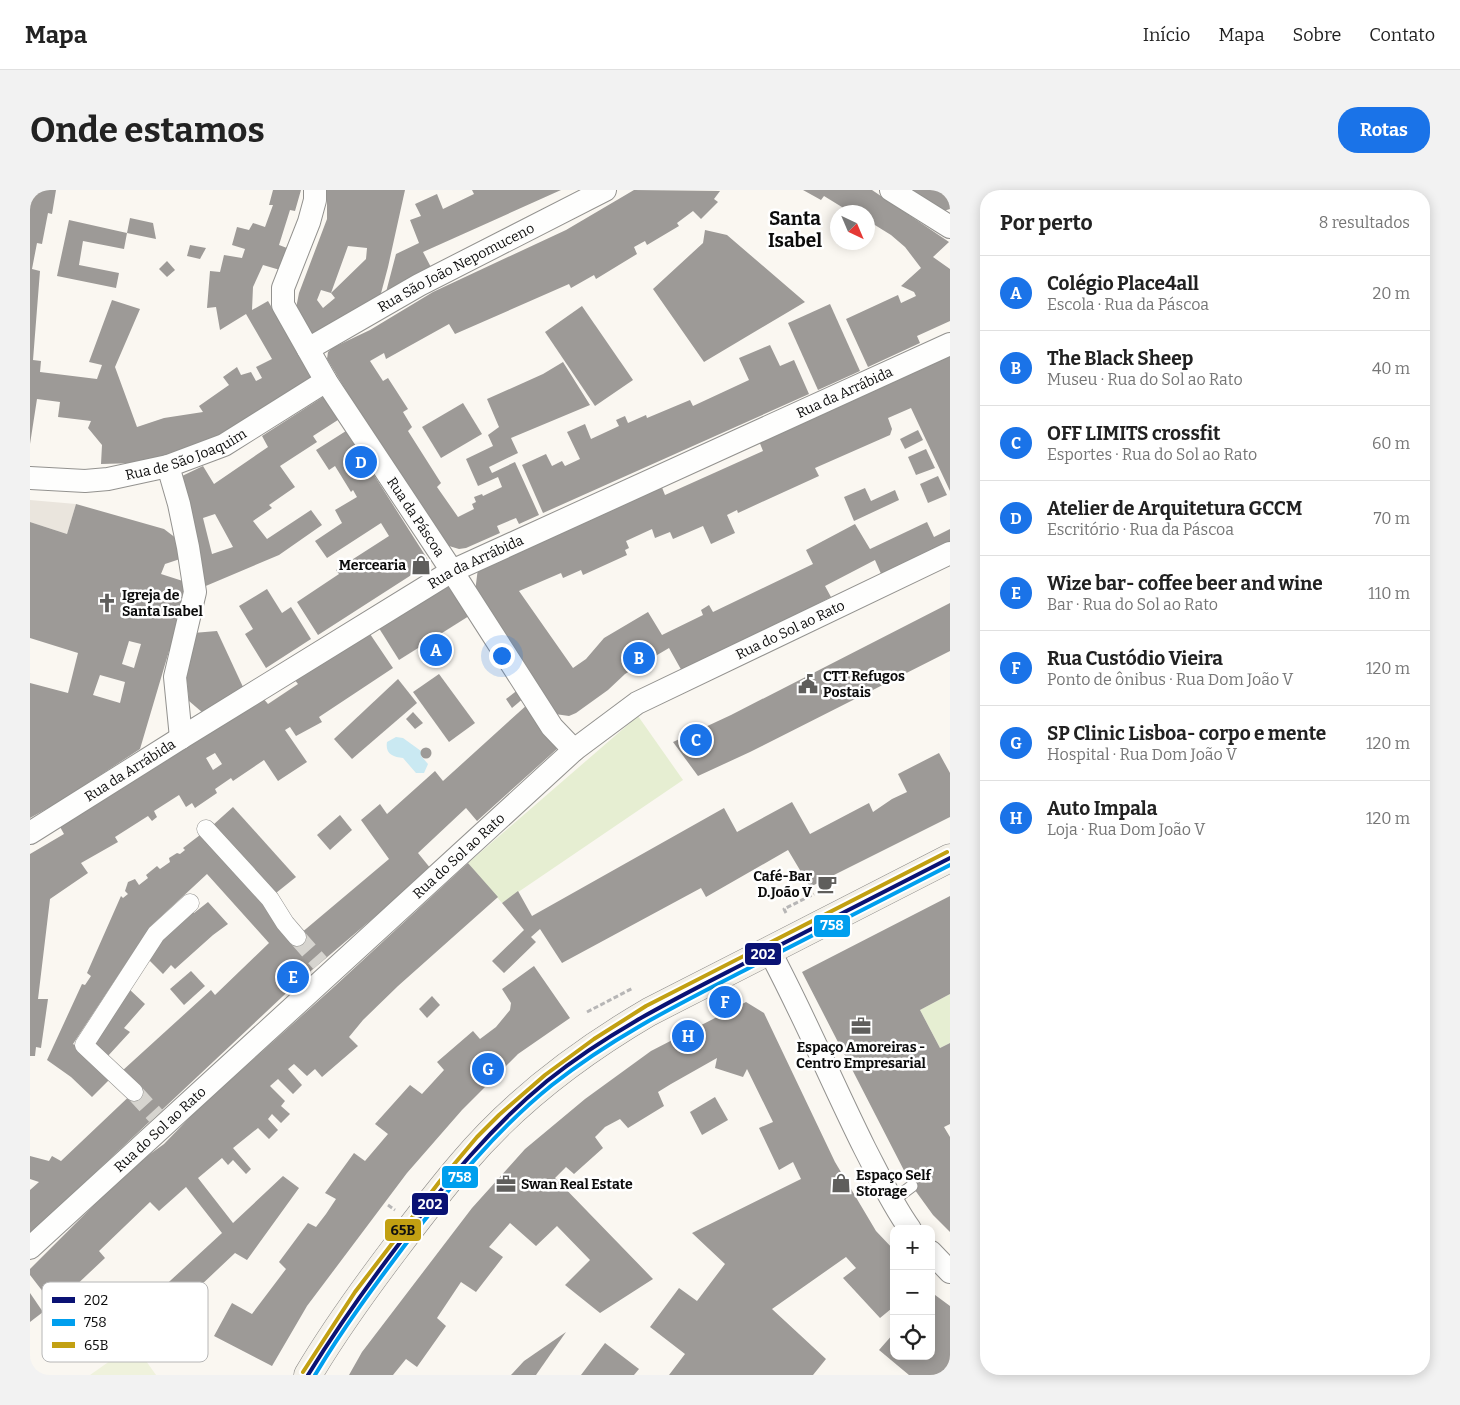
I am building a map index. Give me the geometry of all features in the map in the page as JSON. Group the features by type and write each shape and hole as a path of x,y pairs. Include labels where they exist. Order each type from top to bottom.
{"main road":[{"path":"308,1375 327,1342 350,1309 421,1214 462,1163 530,1095 584,1053 649,1012 950,858"}],"street":[{"name":"Rua da Páscoa","path":"315,190 315,200 309,222 283,288 283,305 326,381 452,571 552,727 574,750"},
{"name":"Rua São João Nepomuceno","path":"308,349 419,285 606,190"},
{"path":"891,190 950,227"},
{"name":"Rua da Arrábida","path":"30,833 452,571 950,344"},
{"name":"Rua de São Joaquim","path":"30,478 85,481 108,479 168,466 224,445 326,381"},
{"path":"168,466 179,504 195,592 175,677 181,738"},
{"name":"Rua do Sol ao Rato","path":"30,1248 160,1120 325,969 574,750 637,703 950,553"},
{"path":"206,829 270,899 285,923 297,937"},
{"path":"134,1092 84,1045 156,934 190,903"},
{"path":"769,950 785,979 854,1127 892,1201 907,1225"},
{"path":"935,1256 950,1272"}],"lane":[{"path":"892,1201 912,1186"}],"path":[{"path":"587,1012 633,988"}],"green space":[{"path":"638,716 683,780 502,903 468,863"},
{"path":"950,994 950,1043 940,1048 920,1010"},
{"path":"108,1362 147,1362 156,1375 90,1375"}],"shaded area":[{"path":"30,500 76,504 67,534 30,522"}],"water":[{"path":"396,737 403,738 421,751 421,756 428,764 424,773 416,773 403,758 390,754 387,749 387,742"}],"building":[{"path":"30,190 56,190 52,214 48,213 42,244 37,243 32,269 40,271 33,360 41,361 40,372 97,379 102,365 89,362 112,300 140,309 115,367 137,427 164,418 203,412 199,406 229,385 223,377 237,367 241,375 251,372 256,381 262,378 256,367 272,359 246,314 220,330 216,307 207,308 210,271 220,272 224,255 242,258 245,249 232,245 237,227 249,230 253,223 265,227 273,205 269,205 273,190 301,190 295,211 290,210 279,245 287,248 280,270 263,265 253,287 252,310 268,301 315,381 222,441 137,463 101,464 102,445 88,428 91,421 58,417 60,402 37,399 30,444"},
{"path":"327,190 405,190 380,297 311,339 296,308 299,293 327,219","holes":["348,246 367,248 366,259 331,293","321,290 331,293 335,298 323,308 317,300"]},
{"path":"472,190 561,190 423,252 434,273 385,296 396,254 419,243 410,220 421,216 415,204 437,194 443,209 474,194"},
{"path":"634,190 720,191 714,199 718,202 701,219 693,211 677,223 679,226 647,245 645,241 634,247 637,254 596,279 594,275 571,288 569,284 455,334 449,324 386,359 384,353 370,361 383,381 388,378 408,409 403,412 412,427 408,431 441,483 437,487 458,517 474,509 472,504 476,502 474,497 482,494 483,496 502,487 498,477 478,486 466,459 493,446 488,435 499,427 487,399 543,374 563,362 590,405 511,438 518,453 489,467 492,473 515,462 539,515 519,524 516,518 497,526 500,533 466,548 459,549 449,546 380,447 327,359 328,352 332,348 370,330 433,292 566,230"},
{"path":"803,190 872,190 949,242 933,257 950,269 950,321 917,336 920,343 868,367 846,319 898,295 901,303 916,296 914,292 901,286 921,268 905,247 875,225 875,205 839,205 824,196 821,200"},
{"path":"905,190 950,190 950,209 940,212"},
{"path":"130,218 153,223 156,239 127,233"},
{"path":"69,220 127,233 124,249 83,241 79,265 119,273 116,288 57,276"},
{"path":"705,230 727,235 805,302 704,362 653,289 703,243"},
{"path":"190,245 206,248 200,259 187,256"},
{"path":"167,261 175,270 167,277 159,269"},
{"path":"830,304 860,371 818,390 788,323"},
{"path":"582,306 633,380 595,406 545,332"},
{"path":"770,345 780,366 794,360 809,394 543,513 522,465 546,454 552,466 562,461 565,466 580,459 567,432 585,424 591,439 619,426 616,420 625,416 628,423 646,415 647,418 690,400 693,406 749,380 739,358"},
{"path":"950,354 950,491 911,408 888,418 892,429 890,435 815,468 819,476 738,513 737,510 727,515 735,533 711,544 703,526 673,539 670,532 655,538 652,529 626,541 629,548 625,550 627,555 583,575 581,570 563,578 561,573 519,591 573,668 586,659 604,638 648,612 662,635 703,615 701,610 709,605 713,612 813,564 806,550 855,524 870,549 927,522 934,537 950,529 950,544 882,576 875,560 825,586 831,597 683,673 669,648 625,674 608,690 576,713 569,716 555,714 475,592 478,568 661,485 665,495 763,451 759,441"},
{"path":"326,395 341,418 313,436 317,442 280,466 295,487 269,505 272,508 253,521 267,539 311,510 322,525 279,555 201,588 180,477 203,466 214,484 268,447 262,436","holes":["215,514 233,547 212,554 203,518"]},
{"path":"463,403 482,434 441,458 422,427"},
{"path":"918,430 923,440 905,449 900,439"},
{"path":"346,431 430,563 318,635 297,602 339,574 336,570 389,536 381,523 327,558 315,541 342,523 335,510 357,497 353,490 351,492 335,466 329,470 316,450"},
{"path":"926,449 935,468 916,475 908,457"},
{"path":"938,476 947,495 928,503 920,484"},
{"path":"865,488 871,501 895,490 899,500 854,521 844,497"},
{"path":"76,504 164,529 185,545 186,557 165,564 161,574 189,583 171,652 169,651 140,749 59,802 30,818 30,683 68,693 78,653 30,638 30,522 67,534","holes":["129,641 141,644 134,668 122,664","100,675 125,682 120,703 93,695"]},
{"path":"446,581 469,616 399,660 377,625"},
{"path":"267,589 282,613 291,607 311,639 266,668 245,634 253,629 239,606"},
{"path":"950,603 950,651 750,752 698,776 673,742 731,715"},
{"path":"217,631 243,687 203,713 189,701 186,672 193,633"},
{"path":"368,631 393,668 319,717 322,722 296,736 290,727 285,730 307,762 278,781 264,760 233,781 231,778 215,789 217,793 195,808 192,803 186,807 179,795 154,811 157,817 152,821 148,816 115,837 118,842 81,863 88,873 50,899 38,999 48,999 41,1048 36,1047 35,1056 30,1056 30,854 64,834 59,825 262,697 268,704 298,684 294,679","holes":["215,753 222,764 213,770 206,758"]},
{"path":"439,674 475,723 449,742 413,692"},
{"path":"398,679 417,703 352,759 334,739"},
{"path":"519,689 525,697 512,708 506,699"},
{"path":"528,704 558,748 477,821 466,808 418,853 431,869 299,981 30,1234 30,1190 39,1182 30,1179 30,1156 49,1161 52,1156 61,1161 138,1088 122,1071 211,990 215,995 269,943 207,874 150,927 73,1044 87,1053 112,1077 92,1097 71,1077 47,1060 82,984 85,985 91,976 87,973 121,896 123,898 128,894 125,891 128,882 135,879 139,885 148,878 146,875 157,866 160,869 170,862 169,858 177,853 180,854 185,850 183,848 200,835 294,939 389,859 361,820 380,804 387,814 435,771 443,781"},
{"path":"413,712 423,723 415,729 406,719"},
{"path":"424,748 428,748 431,753 430,757 424,758 421,755 421,751"},
{"path":"939,753 950,773 950,817 810,887 788,850 706,897 701,888 562,963 540,929 531,937 536,942 504,973 492,961 524,930 502,903 518,891 532,916 724,808 737,832 792,802 810,834 869,803 873,812 892,799 907,792 898,774"},
{"path":"233,807 296,877 276,893 213,825"},
{"path":"340,815 352,830 330,850 317,835"},
{"path":"468,863 498,897 398,986 363,1020 349,1037 358,1046 322,1077 315,1069 307,1076 294,1064 288,1069 302,1085 293,1094 278,1079 270,1086 285,1101 281,1106 290,1114 281,1123 272,1114 268,1119 278,1130 269,1139 258,1128 233,1148 251,1169 246,1174 233,1160 228,1165 222,1158 198,1178 233,1223 283,1176 299,1188 247,1260 235,1253 204,1282 169,1282 222,1233 186,1187 159,1211 150,1202 99,1251 105,1258 80,1282 42,1282 42,1290 30,1275 30,1269 108,1191 146,1157 164,1144 198,1109"},
{"path":"950,896 950,994 920,1010 940,1048 950,1043 950,1124 944,1127 950,1137 950,1232 933,1215 912,1186 802,972"},
{"path":"208,902 228,924 175,969 171,965 163,974 149,960 161,938 192,911 194,913"},
{"path":"534,966 570,1018 518,1054 462,1110 407,1173 307,1306 272,1366 214,1336 232,1303 252,1314 286,1269 279,1262 308,1223 316,1227 336,1199 325,1193 354,1153 365,1161 388,1134 375,1124 410,1085 422,1094 444,1070 437,1062 473,1031 480,1039 496,1027 510,1010 511,1003 502,989"},
{"path":"191,971 205,986 184,1005 170,989"},
{"path":"129,989 145,1004 124,1028 130,1032 107,1057 93,1044"},
{"path":"432,996 440,1005 427,1018 419,1009"},
{"path":"746,1002 764,1013 835,1162 876,1231 890,1246 890,1310 880,1318 843,1278 856,1268 846,1257 772,1309 826,1359 813,1375 669,1375 685,1354 650,1327 679,1288 697,1301 725,1264 692,1233 801,1179 793,1162 779,1170 759,1128 773,1122 747,1069 743,1077 715,1068 717,1058 658,1092 664,1106 628,1128 620,1119 605,1127 595,1137 603,1148 574,1174 566,1167 555,1178 653,1279 600,1313 565,1285 590,1260 557,1226 536,1246 510,1223 489,1247 503,1257 476,1292 461,1282 437,1318 446,1326 417,1367 406,1359 393,1375 349,1375 362,1352 472,1208 525,1149 585,1099 651,1051"},
{"path":"715,1097 728,1120 702,1135 690,1112"},
{"path":"30,1293 42,1313 30,1322"},
{"path":"935,1295 950,1306 950,1375 909,1375 891,1360 935,1360"},
{"path":"566,1332 536,1375 511,1375 524,1361"},
{"path":"890,1338 890,1359 879,1350"},
{"path":"605,1343 639,1369 634,1375 581,1375"}],"tunnel":[{"path":"297,937 320,963"},
{"path":"134,1092 156,1116"}],"transit line":[{"name":"65B","path":"303,1372 355,1292 440,1181 477,1137 545,1075 594,1039 646,1006 947,852"},
{"name":"202","path":"308,1375 365,1289 435,1197 488,1136 547,1081 595,1046 644,1016 950,858"},
{"name":"758","path":"315,1375 371,1290 441,1199 493,1139 552,1085 599,1051 672,1008 950,865"}],"place":[{"name":"Atelier de Arquitetura GCCM","path":"361,462"},
{"name":"Mercearia","path":"421,565"},
{"name":"Igreja de Santa Isabel","path":"107,603"},
{"name":"Colégio Place4all","path":"436,650"},
{"name":"The Black Sheep","path":"639,658"},
{"name":"CTT Refugos Postais","path":"808,684"},
{"name":"OFF LIMITS crossfit","path":"696,740"},
{"name":"Café-Bar D.João V","path":"827,884"},
{"name":"Wize bar- coffee beer and wine","path":"293,977"},
{"name":"Rua Custódio Vieira","path":"725,1002"},
{"name":"Espaço Amoreiras - Centro Empresarial","path":"861,1026"},
{"name":"Auto Impala","path":"688,1036"},
{"name":"SP Clinic Lisboa- corpo e mente","path":"488,1069"},
{"name":"Espaço Self Storage","path":"841,1183"},
{"name":"Swan Real Estate","path":"506,1184"}],"district":[{"name":"Santa Isabel","path":"795,229"}]}
